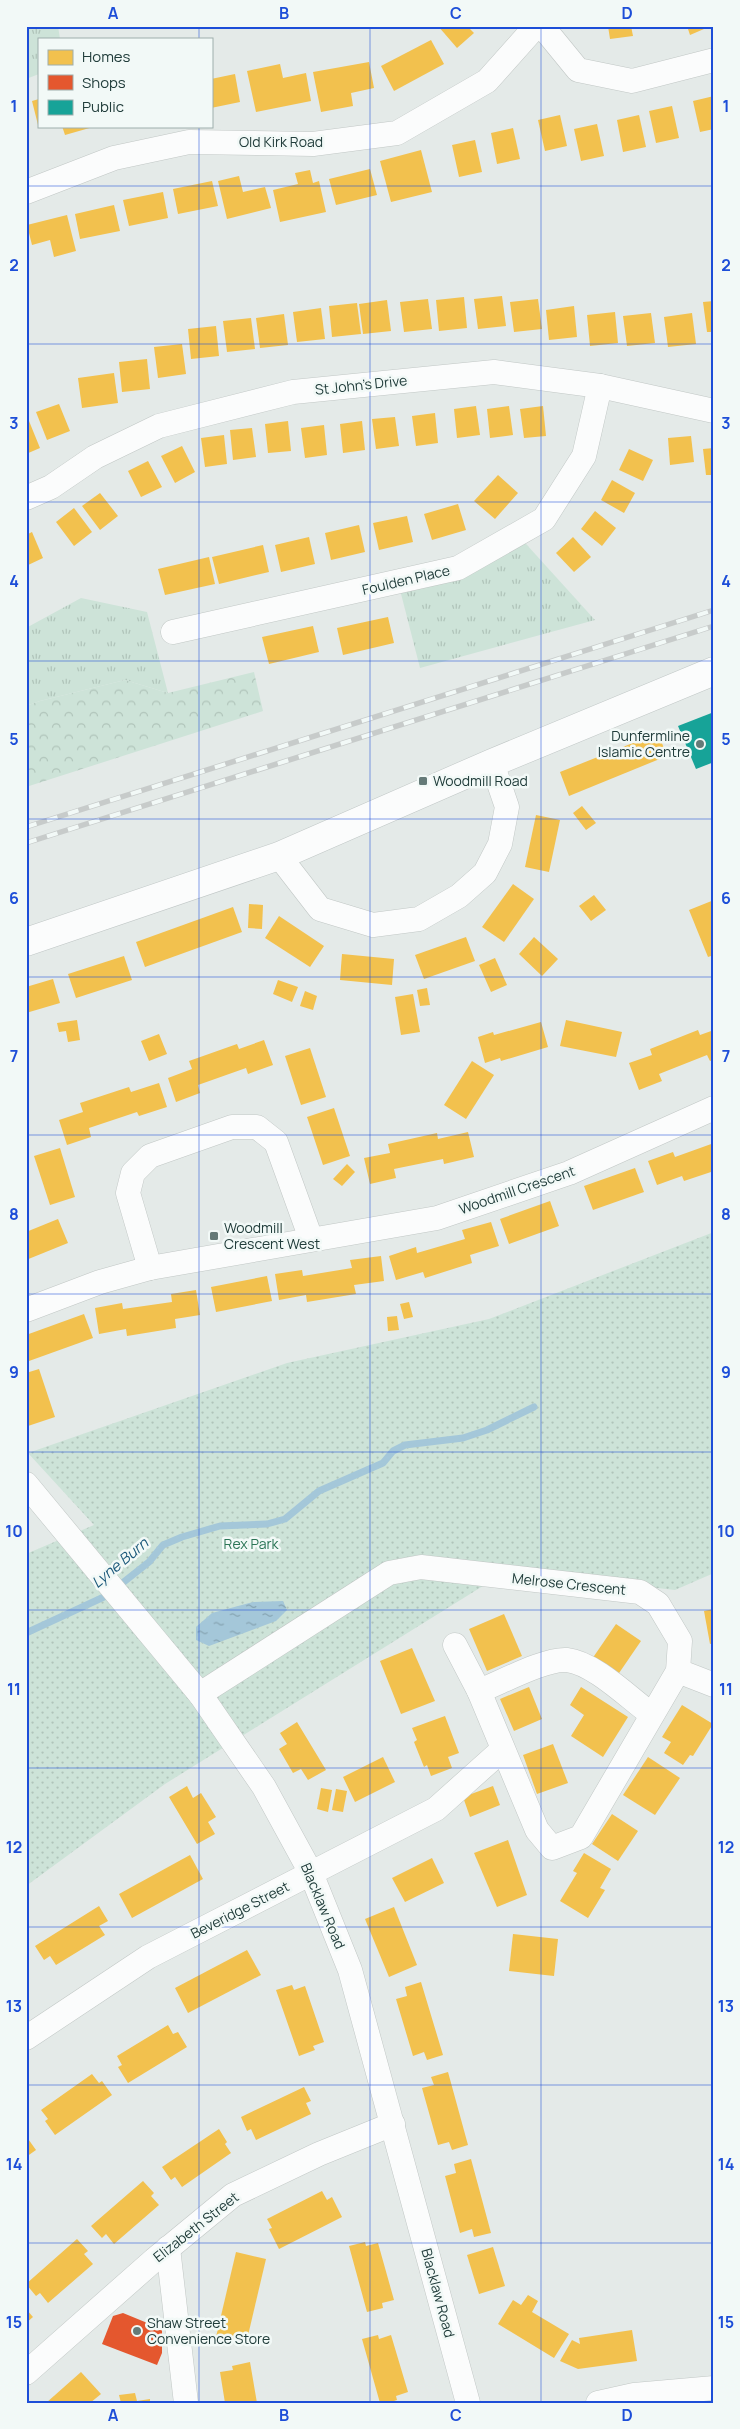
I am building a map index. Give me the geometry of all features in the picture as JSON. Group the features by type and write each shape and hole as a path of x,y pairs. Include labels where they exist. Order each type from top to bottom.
{"street":[{"name":"Old Kirk Road","path":"26,192 114,158 189,142 313,144 397,133 487,81 536,26"},
{"path":"542,26 578,70 632,81 714,60"},
{"name":"St John's Drive","path":"26,498 51,487 96,457 159,426 293,392 494,372 600,386 714,412"},
{"name":"Foulden Place","path":"173,632 458,568 544,519 584,456 600,386"},
{"path":"26,942 280,856 492,763 714,672"},
{"path":"280,856 320,909 373,925 418,919 459,896 485,873 500,844 507,807 492,763"},
{"name":"Woodmill Crescent","path":"26,1310 100,1282 150,1268 437,1218 569,1173 714,1108"},
{"path":"150,1268 128,1193 133,1173 150,1156 232,1127 257,1127 276,1142 311,1239"},
{"name":"Blacklaw Road","path":"26,1484 135,1613 200,1694 264,1787 311,1873 350,1970 394,2124 433,2277 468,2403"},
{"name":"Melrose Crescent","path":"200,1694 389,1573 421,1567 640,1592 658,1604 680,1641 678,1671 651,1714 581,1837 552,1848 537,1830 479,1691 455,1646"},
{"path":"479,1691 548,1663 566,1660 586,1666 651,1714"},
{"path":"678,1671 714,1685"},
{"name":"Beveridge Street","path":"26,2038 148,1958 436,1809 502,1750"},
{"name":"Elizabeth Street","path":"26,2373 168,2248 233,2195 319,2154 394,2124"},
{"path":"168,2248 186,2403"},
{"path":"598,2403 714,2388"}],"green space":[{"path":"26,26 58,26 60,38 38,38 38,74 26,79"},
{"path":"517,534 595,620 420,668 398,582"},
{"path":"81,598 147,612 168,693 125,680 26,706 26,628"},
{"path":"254,672 263,711 26,787 26,706 125,680 168,693"},
{"name":"Rex Park","path":"714,1232 714,1573 675,1590 507,1571 165,1784 26,1886 26,1554 94,1525 28,1453 287,1363 489,1319"}],"water":[{"path":"283,1601 287,1610 276,1621 209,1646 196,1640 196,1627 212,1613 253,1602"}],"building: Homes":[{"path":"66,26 92,26 92,28 66,29"},
{"path":"438,26 467,26 474,33 457,48"},
{"path":"608,26 631,26 633,36 610,39"},
{"path":"687,26 711,26 690,35"},
{"path":"431,40 444,64 394,91 381,66"},
{"path":"369,62 374,88 351,93 353,106 321,112 313,72"},
{"path":"280,64 283,78 306,73 311,101 256,112 247,71"},
{"path":"235,74 240,102 212,108 212,79"},
{"path":"714,96 714,129 700,132 693,101"},
{"path":"38,99 38,125 32,101"},
{"path":"672,106 679,138 656,143 649,111"},
{"path":"560,115 567,146 545,151 538,120"},
{"path":"639,115 646,147 623,152 617,120"},
{"path":"597,124 604,156 581,161 574,129"},
{"path":"63,128 90,128 65,135"},
{"path":"513,128 520,159 497,164 491,133"},
{"path":"475,140 482,172 459,177 452,145"},
{"path":"421,150 432,192 391,202 380,161"},
{"path":"370,169 377,195 336,205 329,179"},
{"path":"310,170 313,183 319,181 326,212 280,222 273,190 298,184 295,173"},
{"path":"239,176 243,192 265,187 271,208 227,219 218,181"},
{"path":"212,181 218,206 178,214 173,189"},
{"path":"163,192 168,218 129,226 123,200"},
{"path":"114,205 120,231 80,239 75,214"},
{"path":"67,215 76,251 54,257 50,240 32,245 27,225"},
{"path":"502,296 506,326 478,329 474,299"},
{"path":"464,297 467,328 439,331 436,300"},
{"path":"428,299 432,329 404,332 400,302"},
{"path":"538,299 542,329 514,332 510,302"},
{"path":"387,300 391,331 363,334 359,304"},
{"path":"714,301 714,332 707,332 703,302"},
{"path":"357,303 361,334 332,337 329,306"},
{"path":"574,306 577,337 549,340 546,310"},
{"path":"321,308 325,339 297,342 293,312"},
{"path":"615,312 618,343 590,346 587,315"},
{"path":"651,313 655,343 627,346 623,316"},
{"path":"692,313 696,344 668,347 664,317"},
{"path":"284,314 288,345 260,348 256,318"},
{"path":"251,318 255,349 227,352 223,321"},
{"path":"216,326 219,356 191,359 188,329"},
{"path":"182,344 186,374 158,378 154,347"},
{"path":"147,359 150,389 122,392 119,362"},
{"path":"114,373 118,403 82,408 78,378"},
{"path":"59,404 70,431 47,440 36,412"},
{"path":"476,406 480,435 457,438 454,409"},
{"path":"509,406 513,435 490,438 487,409"},
{"path":"543,406 546,436 524,438 520,409"},
{"path":"435,413 438,443 416,446 412,416"},
{"path":"395,417 399,446 376,449 372,419"},
{"path":"29,421 40,448 26,454 26,422"},
{"path":"288,421 291,451 268,453 265,424"},
{"path":"362,421 365,450 343,453 340,424"},
{"path":"324,425 327,455 305,458 301,428"},
{"path":"252,428 256,457 233,460 230,430"},
{"path":"224,435 227,464 205,467 201,438"},
{"path":"691,436 694,462 670,465 668,438"},
{"path":"182,446 195,472 175,483 161,456"},
{"path":"714,448 714,475 706,475 703,449"},
{"path":"629,449 653,460 643,481 619,470"},
{"path":"148,461 162,487 141,497 128,471"},
{"path":"498,475 518,493 495,519 474,501"},
{"path":"612,480 635,493 624,513 601,500"},
{"path":"100,493 118,516 100,530 82,506"},
{"path":"458,504 466,530 432,540 424,514"},
{"path":"74,508 92,532 74,546 56,522"},
{"path":"595,511 616,528 602,546 581,529"},
{"path":"407,516 413,542 379,550 373,523"},
{"path":"359,525 365,552 331,560 325,533"},
{"path":"32,532 43,558 26,566 26,535"},
{"path":"309,537 315,564 281,572 275,545"},
{"path":"573,537 591,557 574,572 556,553"},
{"path":"263,545 269,572 219,584 212,557"},
{"path":"209,557 215,584 165,595 158,569"},
{"path":"388,617 394,643 343,655 337,628"},
{"path":"313,626 319,652 269,664 262,637"},
{"path":"658,733 667,756 569,796 560,772"},
{"path":"582,806 596,823 586,830 573,813"},
{"path":"536,815 560,820 549,872 525,867"},
{"path":"513,884 534,899 504,942 482,927"},
{"path":"594,895 606,910 591,921 579,906"},
{"path":"714,900 714,955 708,957 689,910"},
{"path":"249,904 263,905 262,929 248,928"},
{"path":"233,907 242,932 145,967 136,942"},
{"path":"279,916 324,946 310,967 265,938"},
{"path":"466,937 475,961 424,979 415,955"},
{"path":"534,937 558,959 542,976 519,954"},
{"path":"342,954 394,959 392,985 340,980"},
{"path":"124,956 132,980 76,998 68,974"},
{"path":"495,958 507,985 491,992 479,965"},
{"path":"53,979 60,1003 26,1013 26,987"},
{"path":"278,980 298,987 292,1002 273,994"},
{"path":"427,988 430,1005 420,1006 417,990"},
{"path":"305,991 317,996 313,1010 300,1006"},
{"path":"413,994 420,1032 401,1035 395,997"},
{"path":"77,1020 80,1040 68,1042 66,1031 59,1032 57,1023"},
{"path":"566,1020 622,1032 616,1057 560,1046"},
{"path":"541,1022 548,1047 501,1061 500,1058 485,1063 478,1037 493,1032 494,1035"},
{"path":"698,1030 700,1035 714,1030 714,1060 710,1061 707,1055 659,1074 662,1081 639,1090 629,1063 652,1055 650,1049"},
{"path":"159,1034 167,1054 149,1061 141,1041"},
{"path":"264,1040 273,1065 248,1074 246,1068 198,1085 200,1093 176,1102 168,1078 192,1069 189,1061 237,1044 239,1049"},
{"path":"310,1048 326,1097 301,1105 285,1056"},
{"path":"472,1061 494,1075 466,1119 444,1105"},
{"path":"159,1083 167,1107 139,1116 137,1112 89,1128 91,1137 67,1145 59,1120 83,1112 80,1103 129,1087 131,1092"},
{"path":"334,1108 350,1156 323,1165 307,1117"},
{"path":"468,1132 474,1157 444,1164 443,1159 394,1169 396,1178 370,1184 364,1158 390,1153 388,1144 437,1133 438,1139"},
{"path":"714,1143 714,1171 684,1181 682,1176 657,1185 648,1161 673,1152 675,1157"},
{"path":"60,1148 75,1197 50,1205 34,1156"},
{"path":"347,1164 355,1172 342,1186 333,1179"},
{"path":"635,1168 644,1192 593,1210 584,1186"},
{"path":"550,1201 559,1226 509,1244 500,1219"},
{"path":"58,1219 68,1243 26,1260 26,1232"},
{"path":"491,1222 499,1246 470,1255 472,1263 425,1278 423,1272 396,1280 389,1256 416,1247 417,1253 465,1239 462,1230"},
{"path":"381,1256 384,1281 354,1285 356,1294 307,1302 306,1295 279,1300 275,1274 302,1270 303,1276 352,1268 350,1260"},
{"path":"267,1276 272,1301 216,1312 211,1287"},
{"path":"196,1290 200,1315 175,1319 176,1328 127,1336 126,1329 99,1334 95,1308 122,1303 123,1309 172,1302 171,1294"},
{"path":"409,1302 413,1317 404,1319 400,1304"},
{"path":"84,1314 93,1338 29,1361 26,1353 26,1335"},
{"path":"397,1316 399,1330 388,1331 387,1317"},
{"path":"39,1369 55,1417 28,1426 26,1420 26,1373"},
{"path":"714,1609 714,1643 710,1644 704,1611"},
{"path":"504,1614 522,1656 487,1671 469,1629"},
{"path":"616,1624 641,1641 617,1676 592,1659"},
{"path":"412,1648 435,1701 401,1714 380,1661"},
{"path":"529,1687 542,1719 514,1731 500,1699"},
{"path":"581,1687 628,1717 603,1757 571,1736 584,1715 570,1705"},
{"path":"682,1705 713,1724 693,1756 690,1755 683,1765 664,1753 671,1742 662,1737"},
{"path":"445,1716 459,1753 448,1757 452,1768 431,1776 427,1765 424,1767 414,1742 417,1740 412,1728"},
{"path":"297,1722 326,1770 308,1780 301,1769 293,1773 279,1749 287,1744 280,1733"},
{"path":"553,1744 568,1783 537,1794 523,1755"},
{"path":"383,1757 395,1782 355,1802 343,1777"},
{"path":"648,1757 680,1778 655,1815 623,1795"},
{"path":"187,1786 193,1798 201,1793 216,1817 208,1822 215,1834 197,1844 169,1797"},
{"path":"493,1786 500,1805 470,1817 463,1797"},
{"path":"321,1788 332,1790 328,1812 317,1809"},
{"path":"336,1789 347,1791 343,1812 332,1810"},
{"path":"612,1814 638,1831 618,1861 592,1844"},
{"path":"508,1840 527,1895 497,1907 474,1853"},
{"path":"584,1853 611,1869 600,1888 605,1890 588,1918 560,1901 577,1873 573,1871"},
{"path":"190,1855 203,1879 132,1918 119,1894"},
{"path":"432,1858 444,1883 405,1902 392,1878"},
{"path":"99,1906 108,1921 99,1926 105,1935 56,1965 50,1956 44,1960 35,1946"},
{"path":"394,1907 417,1965 389,1977 365,1919"},
{"path":"513,1934 558,1939 554,1976 509,1971"},
{"path":"247,1950 261,1975 188,2013 175,1988"},
{"path":"421,1982 443,2055 427,2060 424,2052 413,2056 396,1999 407,1996 405,1987"},
{"path":"292,1985 294,1990 305,1986 324,2042 313,2046 315,2050 299,2056 276,1990"},
{"path":"168,2025 173,2034 178,2032 187,2047 128,2083 118,2067 122,2065 117,2056"},
{"path":"448,2072 468,2145 452,2150 449,2142 438,2145 422,2088 434,2085 431,2077"},
{"path":"92,2074 99,2083 102,2081 112,2095 55,2135 45,2121 48,2119 41,2110"},
{"path":"304,2087 311,2101 306,2103 311,2114 256,2140 251,2129 247,2131 241,2117"},
{"path":"219,2129 231,2153 182,2187 175,2177 171,2180 162,2167"},
{"path":"26,2136 36,2150 26,2157"},
{"path":"471,2159 491,2233 474,2237 472,2229 460,2233 445,2176 456,2173 454,2164"},
{"path":"143,2181 154,2193 151,2196 159,2205 114,2244 106,2234 102,2238 91,2226"},
{"path":"322,2191 327,2200 332,2197 342,2217 279,2249 269,2229 272,2228 267,2219"},
{"path":"77,2239 88,2251 84,2254 93,2264 48,2303 40,2293 36,2296 26,2284"},
{"path":"365,2242 366,2246 378,2243 394,2300 382,2303 383,2308 367,2312 349,2246"},
{"path":"493,2247 505,2286 479,2294 467,2255"},
{"path":"236,2252 266,2259 246,2344 216,2337"},
{"path":"528,2295 538,2301 532,2312 569,2334 554,2358 498,2324 513,2300 521,2305"},
{"path":"26,2309 33,2317 26,2323"},
{"path":"632,2330 637,2361 578,2369 560,2361 572,2340 580,2344 579,2338"},
{"path":"378,2335 379,2339 391,2335 408,2392 396,2396 397,2400 388,2403 380,2403 362,2339"},
{"path":"250,2362 257,2403 225,2403 220,2372 233,2370 232,2366"},
{"path":"81,2372 101,2394 90,2403 46,2403"},
{"path":"135,2393 137,2401 150,2399 150,2403 121,2403 119,2395"}],"building: Shops":[{"path":"123,2313 162,2329 162,2353 157,2365 102,2344 113,2316"}],"building: Public":[{"name":"Dunfermline Islamic Centre","path":"714,712 714,762 696,769 678,726"}],"waterway":[{"name":"Lyne Burn","path":"26,1633 106,1596 149,1562 163,1545 182,1537 220,1526 267,1524 285,1519 319,1491 383,1463 393,1451 405,1445 463,1438 487,1430 534,1407"}],"railway":[{"path":"26,827 714,610"},
{"path":"26,843 714,626"}],"place":[{"name":"Dunfermline Islamic Centre","path":"700,744"},
{"name":"Woodmill Road","path":"423,781"},
{"name":"Woodmill Crescent West","path":"214,1236"},
{"name":"Shaw Street Convenience Store","path":"137,2331"}]}
